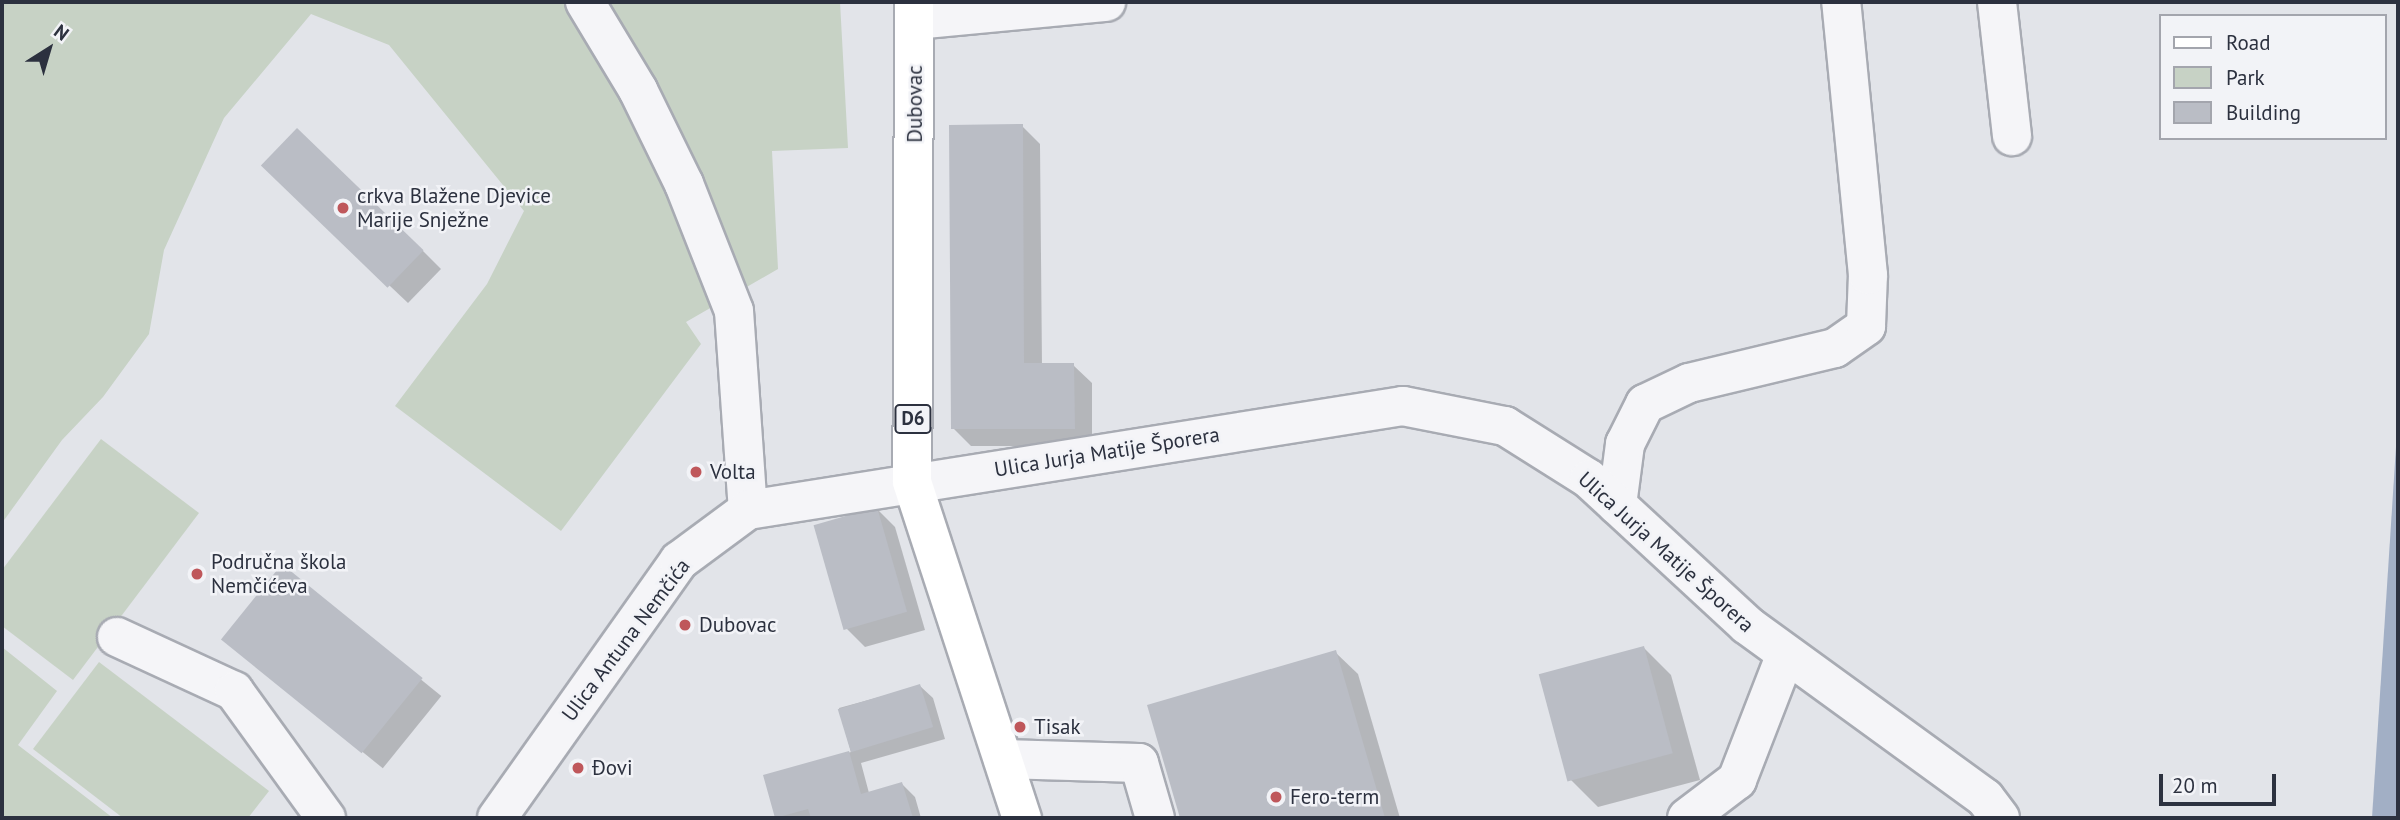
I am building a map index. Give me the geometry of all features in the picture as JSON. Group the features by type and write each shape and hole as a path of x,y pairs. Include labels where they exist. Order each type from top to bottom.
{"main road":[{"name":"Dubovac","path":"915,11 912,482 1022,818"}],"street":[{"path":"585,2 638,90 684,184 734,311 748,510"},
{"path":"915,11 1106,2"},
{"path":"1617,505 1625,444 1646,404 1689,383 1835,348 1866,326 1868,275 1841,2"},
{"path":"1997,2 2012,136"},
{"name":"Ulica Jurja Matije Šporera","path":"912,482 1404,406 1505,426 1589,479 1785,656 1986,798 2000,818"},
{"name":"Ulica Antuna Nemčića","path":"497,818 679,561 748,510 912,482"},
{"path":"117,637 234,691 326,818"},
{"path":"1687,818 1737,780 1785,656"},
{"path":"1003,760 1139,763 1155,818"}],"green space":[{"path":"2,2 840,2 848,148 772,151 778,269 686,322 701,344 561,531 395,406 487,284 524,211 389,45 311,14 224,118 164,250 149,334 103,397 62,440 2,523"},
{"path":"101,439 199,513 73,680 2,626 2,570"},
{"path":"2,647 57,691 18,745 113,818 2,818"},
{"path":"99,662 269,791 248,818 123,818 33,749"}],"water":[{"path":"2398,416 2398,818 2372,818"}],"building":[{"path":"1023,124 1024,363 1074,363 1075,429 951,429 949,125"},
{"name":"crkva Blažene Djevice Marije Snježne","path":"297,128 424,250 387,288 261,165"},
{"path":"877,507 907,612 844,630 814,525"},
{"path":"282,564 423,678 362,753 221,639"},
{"path":"1644,646 1673,753 1567,781 1539,674"},
{"path":"1336,650 1385,818 1180,818 1147,705"},
{"path":"920,684 933,727 851,752 838,709"},
{"path":"849,751 861,794 902,782 913,818 811,818 808,809 775,818 763,775"}],"place":[{"name":"crkva Blažene Djevice Marije Snježne","path":"343,208"},
{"name":"Volta","path":"696,472"},
{"name":"Područna škola Nemčićeva","path":"197,574"},
{"name":"Dubovac","path":"685,625"},
{"name":"Tisak","path":"1020,727"},
{"name":"Đovi","path":"578,768"},
{"name":"Fero-term","path":"1276,797"}]}
